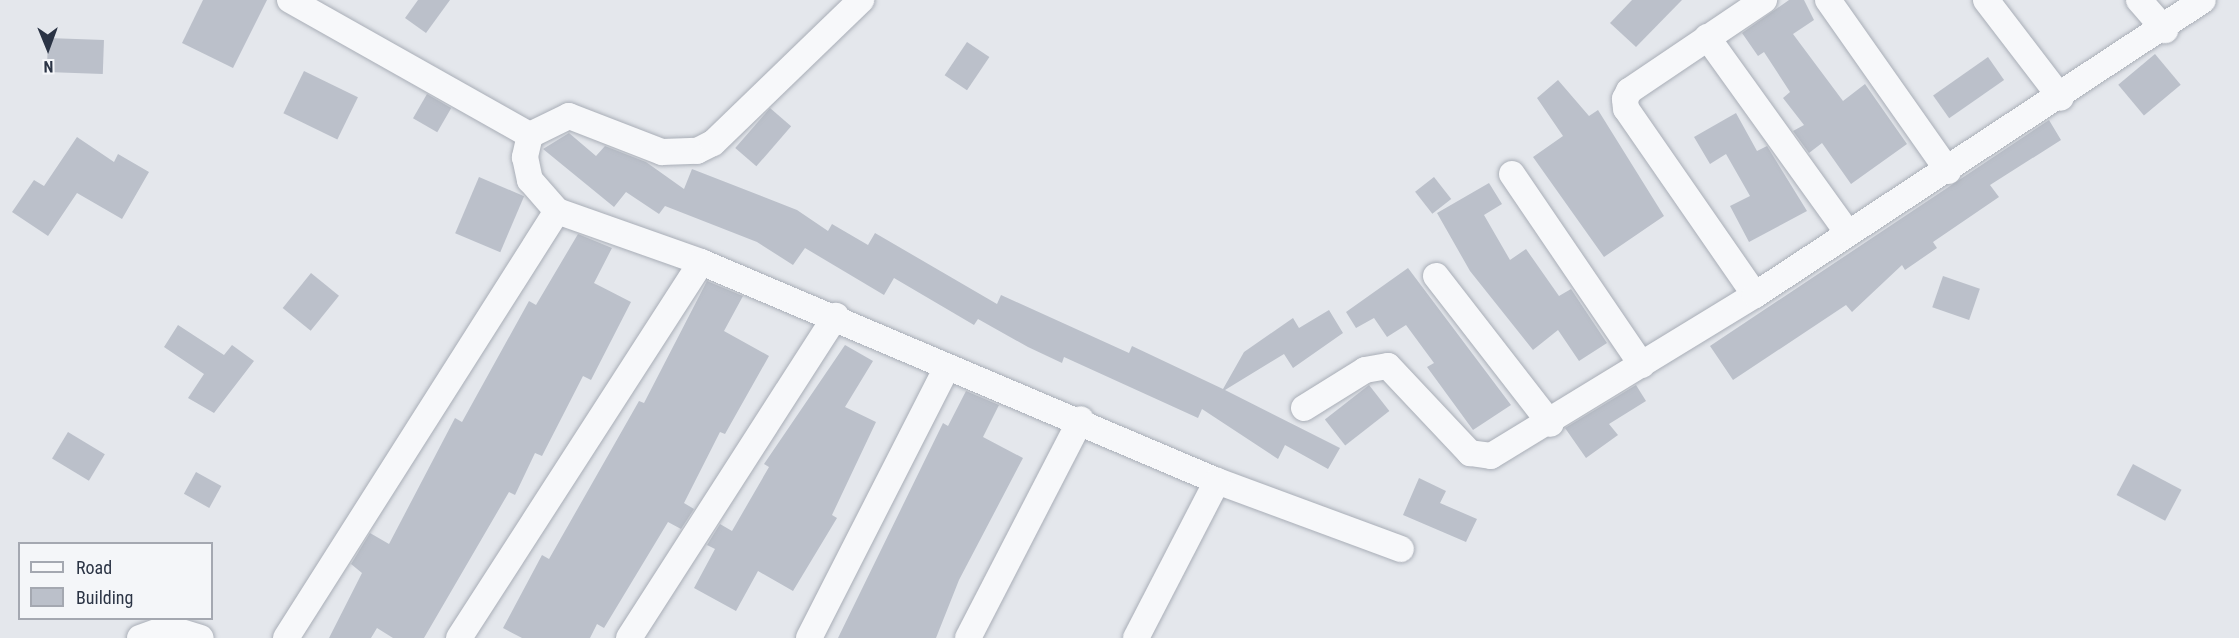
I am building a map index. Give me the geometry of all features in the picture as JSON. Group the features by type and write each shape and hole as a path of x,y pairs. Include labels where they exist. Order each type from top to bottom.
{"street":[{"path":"290,0 530,135"},
{"path":"530,135 569,116 662,152 697,151 713,143 861,0"},
{"path":"1755,295 1626,109 1629,91 1764,0"},
{"path":"1828,0 1948,171"},
{"path":"1986,0 2061,98"},
{"path":"2139,0 2165,30"},
{"path":"1304,408 1365,370 1388,366 1474,456 1491,456 1551,424 1642,364 1755,295 2165,30 2203,0"},
{"path":"1707,37 1848,233"},
{"path":"530,135 525,157 530,180 557,211 701,262 836,316 947,367 1082,419 1217,481 1401,549"},
{"path":"1512,174 1642,364"},
{"path":"286,638 557,211"},
{"path":"459,638 701,262"},
{"path":"1436,276 1551,424"},
{"path":"629,638 836,316"},
{"path":"809,638 947,367"},
{"path":"968,638 1082,419"},
{"path":"1136,638 1217,481"},
{"path":"141,638 168,628 201,638"}],"building":[{"path":"203,0 267,0 233,68 182,43"},
{"path":"418,0 450,0 426,33 405,18"},
{"path":"1632,0 1682,0 1636,47 1610,23"},
{"path":"1789,0 1804,0 1814,20 1793,34 1843,101 1865,84 1907,144 1851,184 1822,143 1809,153 1793,131 1804,125 1783,98 1790,92 1764,52 1758,56 1742,33"},
{"path":"48,38 104,40 103,74 47,72"},
{"path":"967,42 989,57 967,90 945,75"},
{"path":"2155,54 2181,85 2144,115 2118,85"},
{"path":"1988,57 2004,80 1949,118 1933,95"},
{"path":"304,71 358,97 337,140 283,113"},
{"path":"1558,80 1589,116 1598,110 1664,216 1604,257 1533,157 1563,136 1537,98"},
{"path":"427,94 451,108 437,132 413,118"},
{"path":"770,108 791,126 756,166 735,148"},
{"path":"1736,113 1757,151 1767,146 1807,211 1749,242 1730,206 1750,196 1726,154 1710,164 1694,137"},
{"path":"2049,120 2061,140 1990,185 1999,197 1933,242 1937,248 1905,270 1902,265 1852,312 1846,305 1733,380 1710,346"},
{"path":"569,133 596,156 605,146 646,162 684,189 692,169 797,210 828,231 832,224 868,245 875,233 997,304 1001,295 1129,353 1132,346 1223,389 1244,352 1293,318 1299,328 1329,310 1343,333 1293,368 1284,354 1225,390 1340,448 1328,469 1285,445 1278,459 1202,409 1198,418 1064,357 1062,363 978,319 974,325 894,278 884,295 805,248 793,265 757,242 665,206 659,214 626,192 614,207 543,149"},
{"path":"77,137 114,162 118,154 149,172 122,219 77,193 48,236 12,212 34,180 44,186"},
{"path":"479,177 524,196 500,252 455,233"},
{"path":"1434,177 1451,199 1432,214 1415,192"},
{"path":"1489,183 1502,204 1484,215 1510,260 1526,249 1559,296 1571,289 1607,343 1579,361 1558,330 1533,350 1470,271 1437,213"},
{"path":"578,234 612,248 594,283 631,302 591,380 583,376 542,456 535,453 515,495 509,492 424,638 393,638 377,628 371,638 329,638 362,573 351,564 370,533 389,544 455,418 462,422 529,301 536,305"},
{"path":"1408,268 1511,405 1473,430 1427,367 1434,363 1406,325 1387,337 1374,318 1356,328 1346,312"},
{"path":"311,273 339,296 311,331 283,308"},
{"path":"1943,276 1980,289 1969,320 1932,307"},
{"path":"707,281 743,296 724,331 769,356 725,434 720,432 684,503 694,509 681,529 668,522 604,628 597,624 590,638 522,638 503,628 542,555 549,559 639,401 644,403"},
{"path":"178,325 224,355 232,345 254,361 214,413 188,398 204,374 164,347"},
{"path":"845,345 873,361 845,407 876,422 832,515 837,518 793,591 758,571 736,611 694,588 715,549 707,545 720,524 732,531 769,467 764,464"},
{"path":"1369,385 1389,411 1345,445 1325,419"},
{"path":"1636,385 1646,401 1609,424 1618,435 1586,458 1565,428"},
{"path":"966,391 999,405 983,437 1023,458 959,580 936,638 838,638 943,423 948,426"},
{"path":"68,432 105,454 89,481 52,459"},
{"path":"2133,464 2182,490 2165,521 2117,495"},
{"path":"196,472 221,486 209,508 184,494"},
{"path":"1419,478 1446,491 1440,503 1477,519 1466,542 1403,515"}]}
